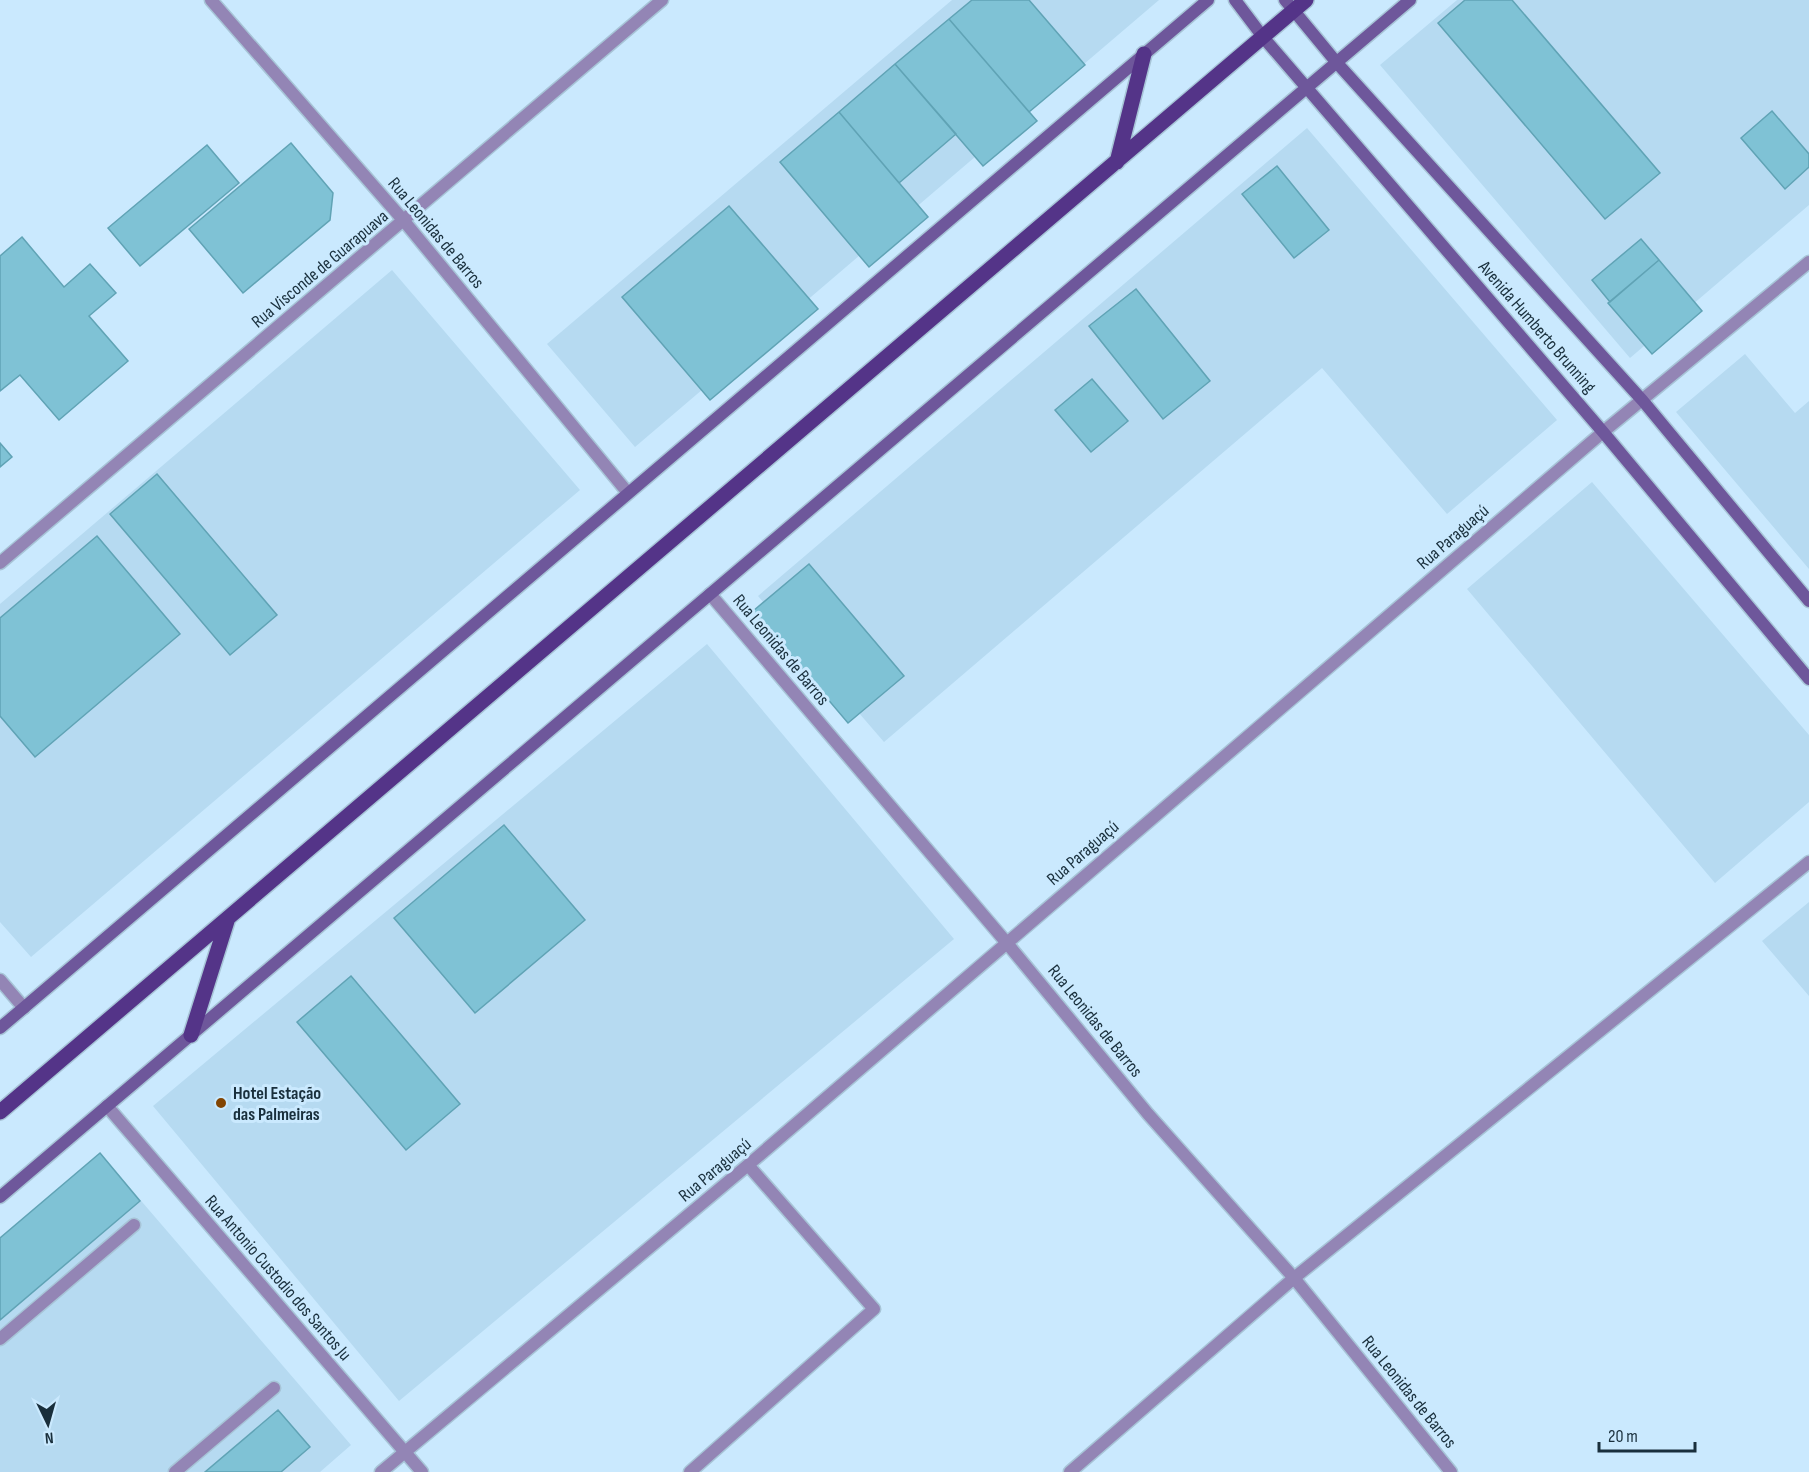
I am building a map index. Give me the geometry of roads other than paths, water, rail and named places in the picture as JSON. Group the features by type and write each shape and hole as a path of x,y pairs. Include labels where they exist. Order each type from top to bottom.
{"main road":[{"path":"0,1112 1263,37 1289,5 1306,0"},
{"path":"1117,162 1144,54"},
{"path":"191,1035 228,918"}],"street":[{"name":"Rua Leonidas de Barros","path":"211,0 404,220 628,493"},
{"name":"Rua Visconde de Guarapuava","path":"0,563 662,0"},
{"path":"0,1028 1208,0"},
{"name":"Avenida Humberto Brunning","path":"1235,0 1307,89 1604,432 1809,679"},
{"path":"0,1197 1410,0"},
{"name":"Avenida Humberto Brunning","path":"1289,5 1337,63 1643,402 1809,601"},
{"name":"Rua Paraguaçú","path":"381,1472 748,1165 1604,432 1643,402 1809,262"},
{"name":"Rua Leonidas de Barros","path":"710,594 1006,942 1148,1114 1294,1278 1450,1472"},
{"path":"1070,1472 1294,1278 1809,862"},
{"path":"0,980 24,1008"},
{"name":"Rua Antonio Custodio dos Santos Ju","path":"108,1106 422,1472"},
{"path":"690,1472 874,1309 748,1165"},
{"path":"0,1339 134,1226"},
{"path":"175,1472 274,1388"}],"place":[{"name":"Hotel Estação das Palmeiras","path":"221,1103"}]}
